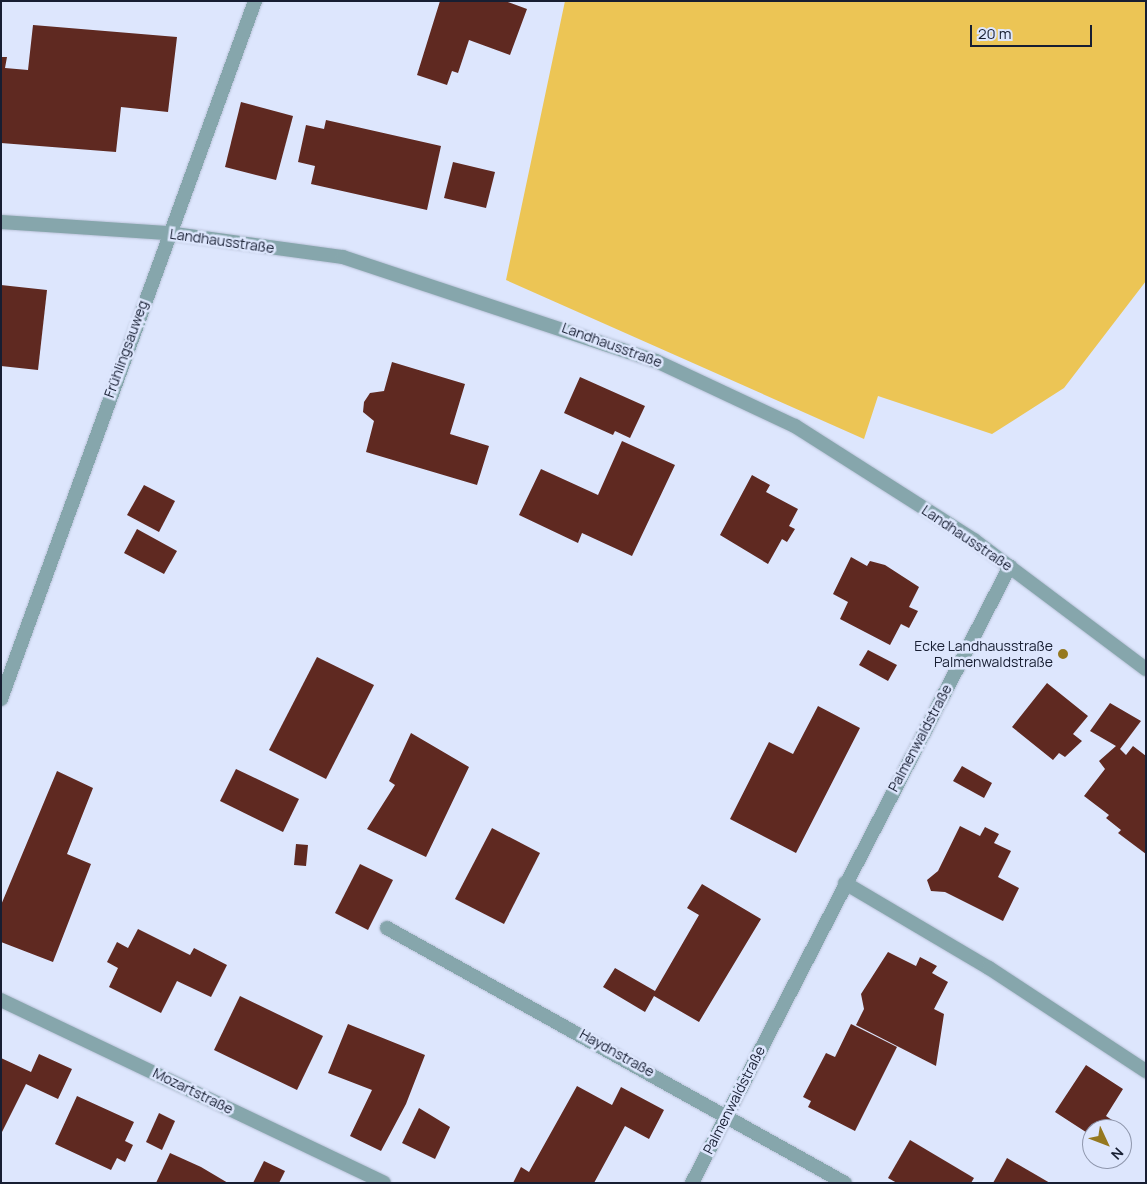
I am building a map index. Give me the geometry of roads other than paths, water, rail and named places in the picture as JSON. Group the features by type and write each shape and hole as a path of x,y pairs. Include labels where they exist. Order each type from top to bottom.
{"street":[{"name":"Frühlingsauweg","path":"1,699 7,662 255,1"},
{"name":"Landhausstraße","path":"1,222 167,233 343,258 656,361 794,426 1010,566 1146,669"},
{"name":"Palmenwaldstraße","path":"692,1183 1010,566"},
{"path":"845,883 989,968 1146,1071"},
{"name":"Haydnstraße","path":"386,928 727,1114 845,1183"},
{"name":"Mozartstraße","path":"1,1000 384,1183"}],"place":[{"name":"Ecke Landhausstraße Palmenwaldstraße","path":"1063,654"}]}
